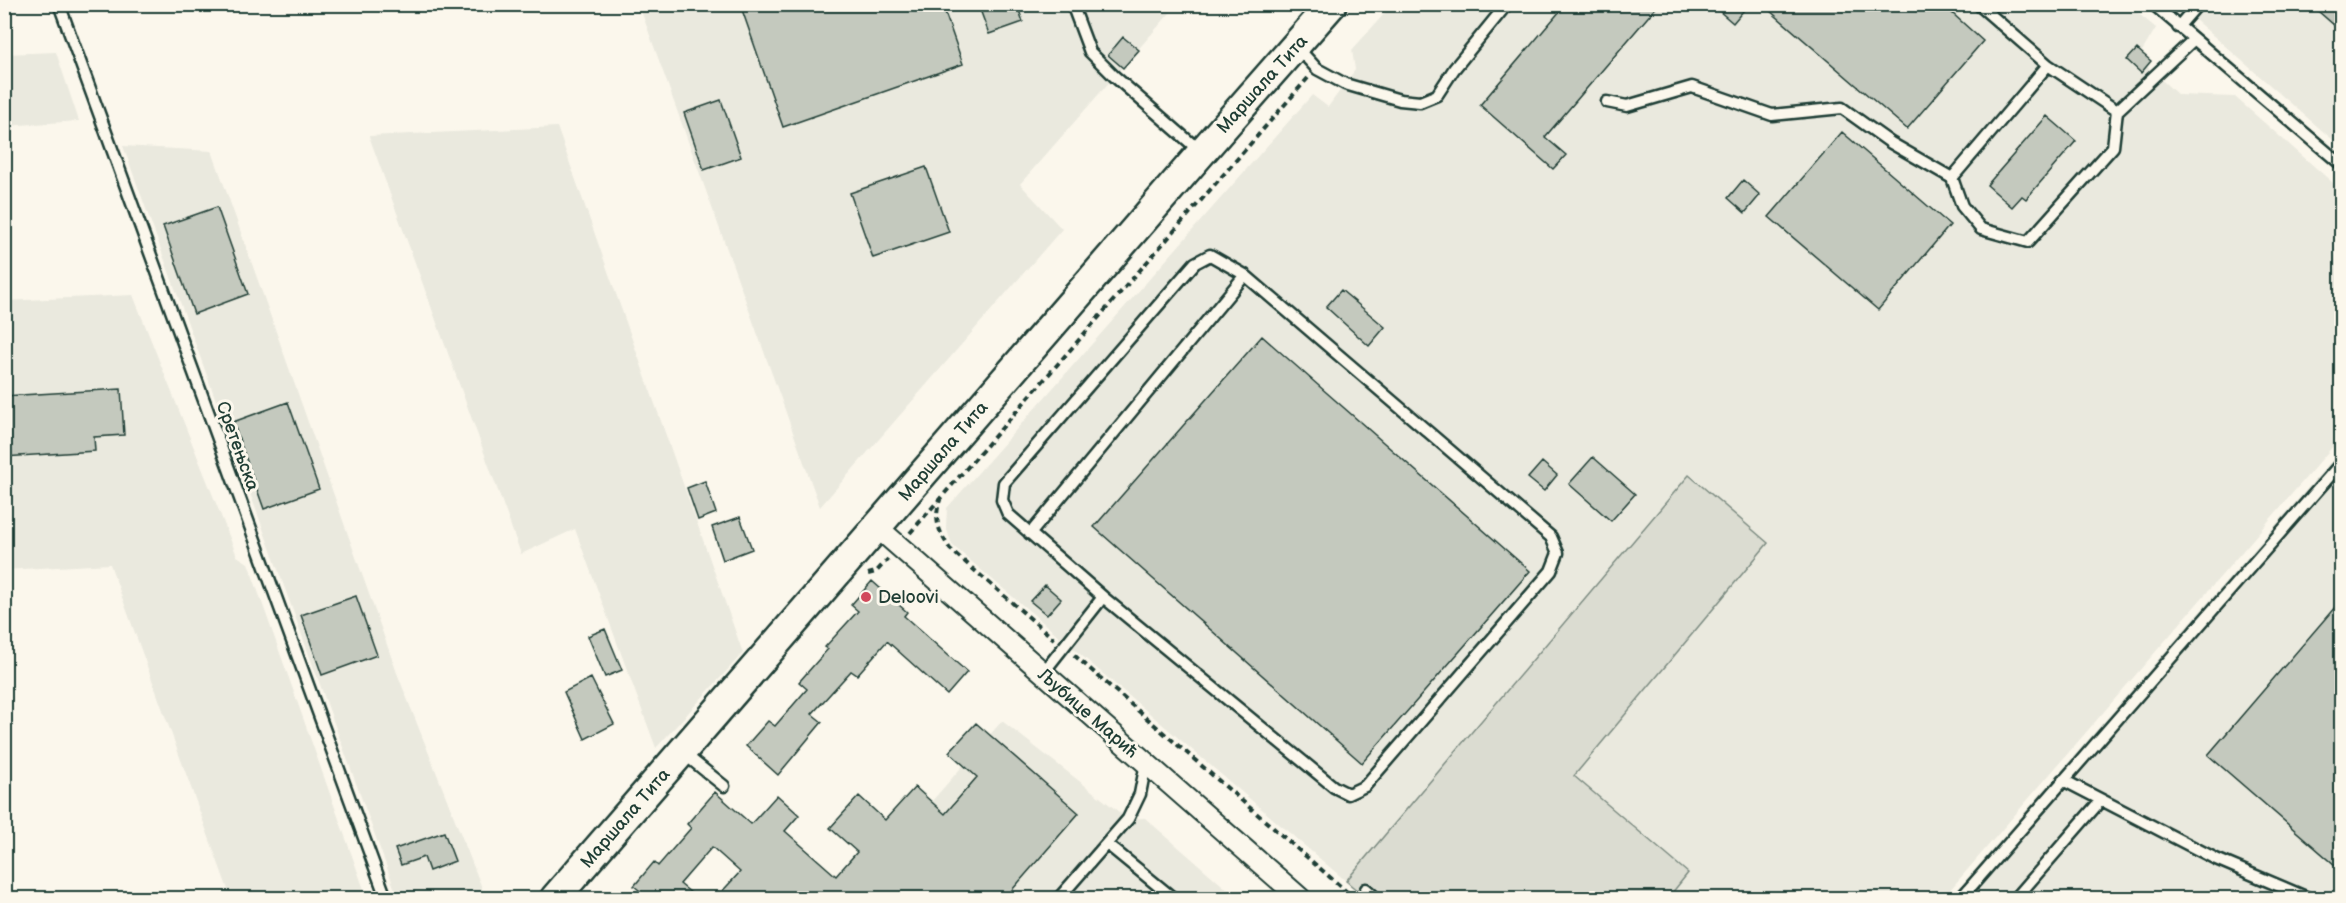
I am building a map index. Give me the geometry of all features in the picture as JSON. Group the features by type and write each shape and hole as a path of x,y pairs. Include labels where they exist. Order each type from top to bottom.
{"main road":[{"name":"Маршала Тита","path":"555,898 1332,4"}],"street":[{"name":"Љубице Марић","path":"877,526 1300,898"}],"lane":[{"name":"Сретењска","path":"59,4 386,898"},
{"path":"1072,4 1090,52 1114,76 1202,152"},
{"path":"1296,45 1317,69 1345,84 1400,100 1420,102 1437,95 1454,69 1507,4"},
{"path":"1978,4 2048,65 2117,111"},
{"path":"2152,4 2342,165"},
{"path":"2178,27 2198,4"},
{"path":"1607,102 1627,106 1692,87 1772,115 1842,108 1892,143 1952,178 1962,206 1981,229 2028,242 2113,147 2117,111 2193,40"},
{"path":"1952,178 2048,65"},
{"path":"1210,255 1245,275 1551,537 1558,553 1551,571 1365,786 1348,795 1334,787 1103,597 1008,514 1002,500 1004,483 1195,263 1210,255"},
{"path":"1030,534 1245,275"},
{"path":"1961,898 2342,462"},
{"path":"1043,673 1103,597"},
{"path":"682,752 724,786"},
{"path":"1059,898 1128,819 1140,794 1146,764"},
{"path":"2064,780 2216,859 2308,898"},
{"path":"2016,898 2101,800"},
{"path":"1107,844 1173,898"},
{"path":"1366,889 1376,898"}],"path":[{"path":"867,575 876,572 1317,69"},
{"path":"942,494 936,510 937,520 941,534 950,549 1354,898"}],"shaded area":[{"path":"639,5 1177,5 1020,184 1062,229 820,507"},
{"path":"1392,5 2128,5 2156,28 2138,58 2178,95 2235,97 2341,190 2341,437 1943,898 1668,898 1688,873 1574,776 1768,543 1689,475 1346,881 952,545 946,527 947,508 1312,95 1328,107 1355,70 1352,50"},
{"path":"2178,5 2341,5 2341,147"},
{"path":"56,52 79,121 5,126 5,54"},
{"path":"557,127 743,653 656,748 575,529 521,554 369,136"},
{"path":"123,146 212,151 397,673 486,898 398,898"},
{"path":"133,295 237,556 248,563 367,898 231,898 110,564 5,570 4,301"},
{"path":"2341,450 2341,898 1950,898"},
{"path":"1689,475 1768,543 1574,776 1688,873 1668,898 1366,898 1346,881"},
{"path":"1002,721 1128,819 1145,818 1237,898 847,898"}],"building":[{"path":"740,4 942,4 963,64 783,127"},
{"path":"978,4 1017,4 1023,22 989,34"},
{"path":"1566,4 1659,4 1545,137 1566,155 1553,169 1480,105"},
{"path":"1711,4 1749,4 1733,23"},
{"path":"1762,4 1942,4 1983,41 1907,129"},
{"path":"2310,4 2342,4 2342,32"},
{"path":"1123,37 1139,50 1123,68 1108,55"},
{"path":"2137,49 2151,61 2141,73 2127,60"},
{"path":"721,100 741,157 704,170 684,113"},
{"path":"2047,116 2076,141 2026,199 2022,196 2012,207 1987,185"},
{"path":"1842,132 1950,225 1878,310 1769,217"},
{"path":"926,167 949,232 873,258 850,193"},
{"path":"1743,180 1760,195 1745,213 1728,198"},
{"path":"217,207 248,294 194,314 163,226"},
{"path":"1341,290 1385,327 1369,346 1326,307"},
{"path":"1262,336 1530,571 1362,763 1094,527"},
{"path":"121,389 124,435 94,437 95,451 4,457 4,396"},
{"path":"288,402 319,489 264,509 233,422"},
{"path":"1593,457 1635,494 1611,521 1569,484"},
{"path":"1542,462 1557,475 1544,491 1528,478"},
{"path":"705,481 716,513 698,520 687,488"},
{"path":"740,517 752,549 723,560 712,527"},
{"path":"872,581 907,612 904,616 967,672 947,695 887,641 857,675 851,671 812,714 822,722 778,775 746,746 768,721 775,726 807,689 799,682 828,649 825,647 858,611 851,605"},
{"path":"1045,585 1061,599 1047,615 1030,601"},
{"path":"356,596 377,655 322,675 301,615"},
{"path":"2342,599 2342,871 2208,755"},
{"path":"605,629 622,670 605,677 588,636"},
{"path":"591,678 614,724 585,739 564,692"},
{"path":"976,723 1079,813 1005,898 716,898 740,872 712,847 680,884 697,898 649,898 634,886 654,862 658,866 691,828 687,824 715,792 751,824 777,795 799,815 785,831 836,876 857,852 830,828 859,796 885,820 915,787 945,814 977,777 949,752"},
{"path":"444,832 455,861 429,871 424,857 401,865 395,849"}],"place":[{"name":"Deloovi","path":"866,597"}]}
